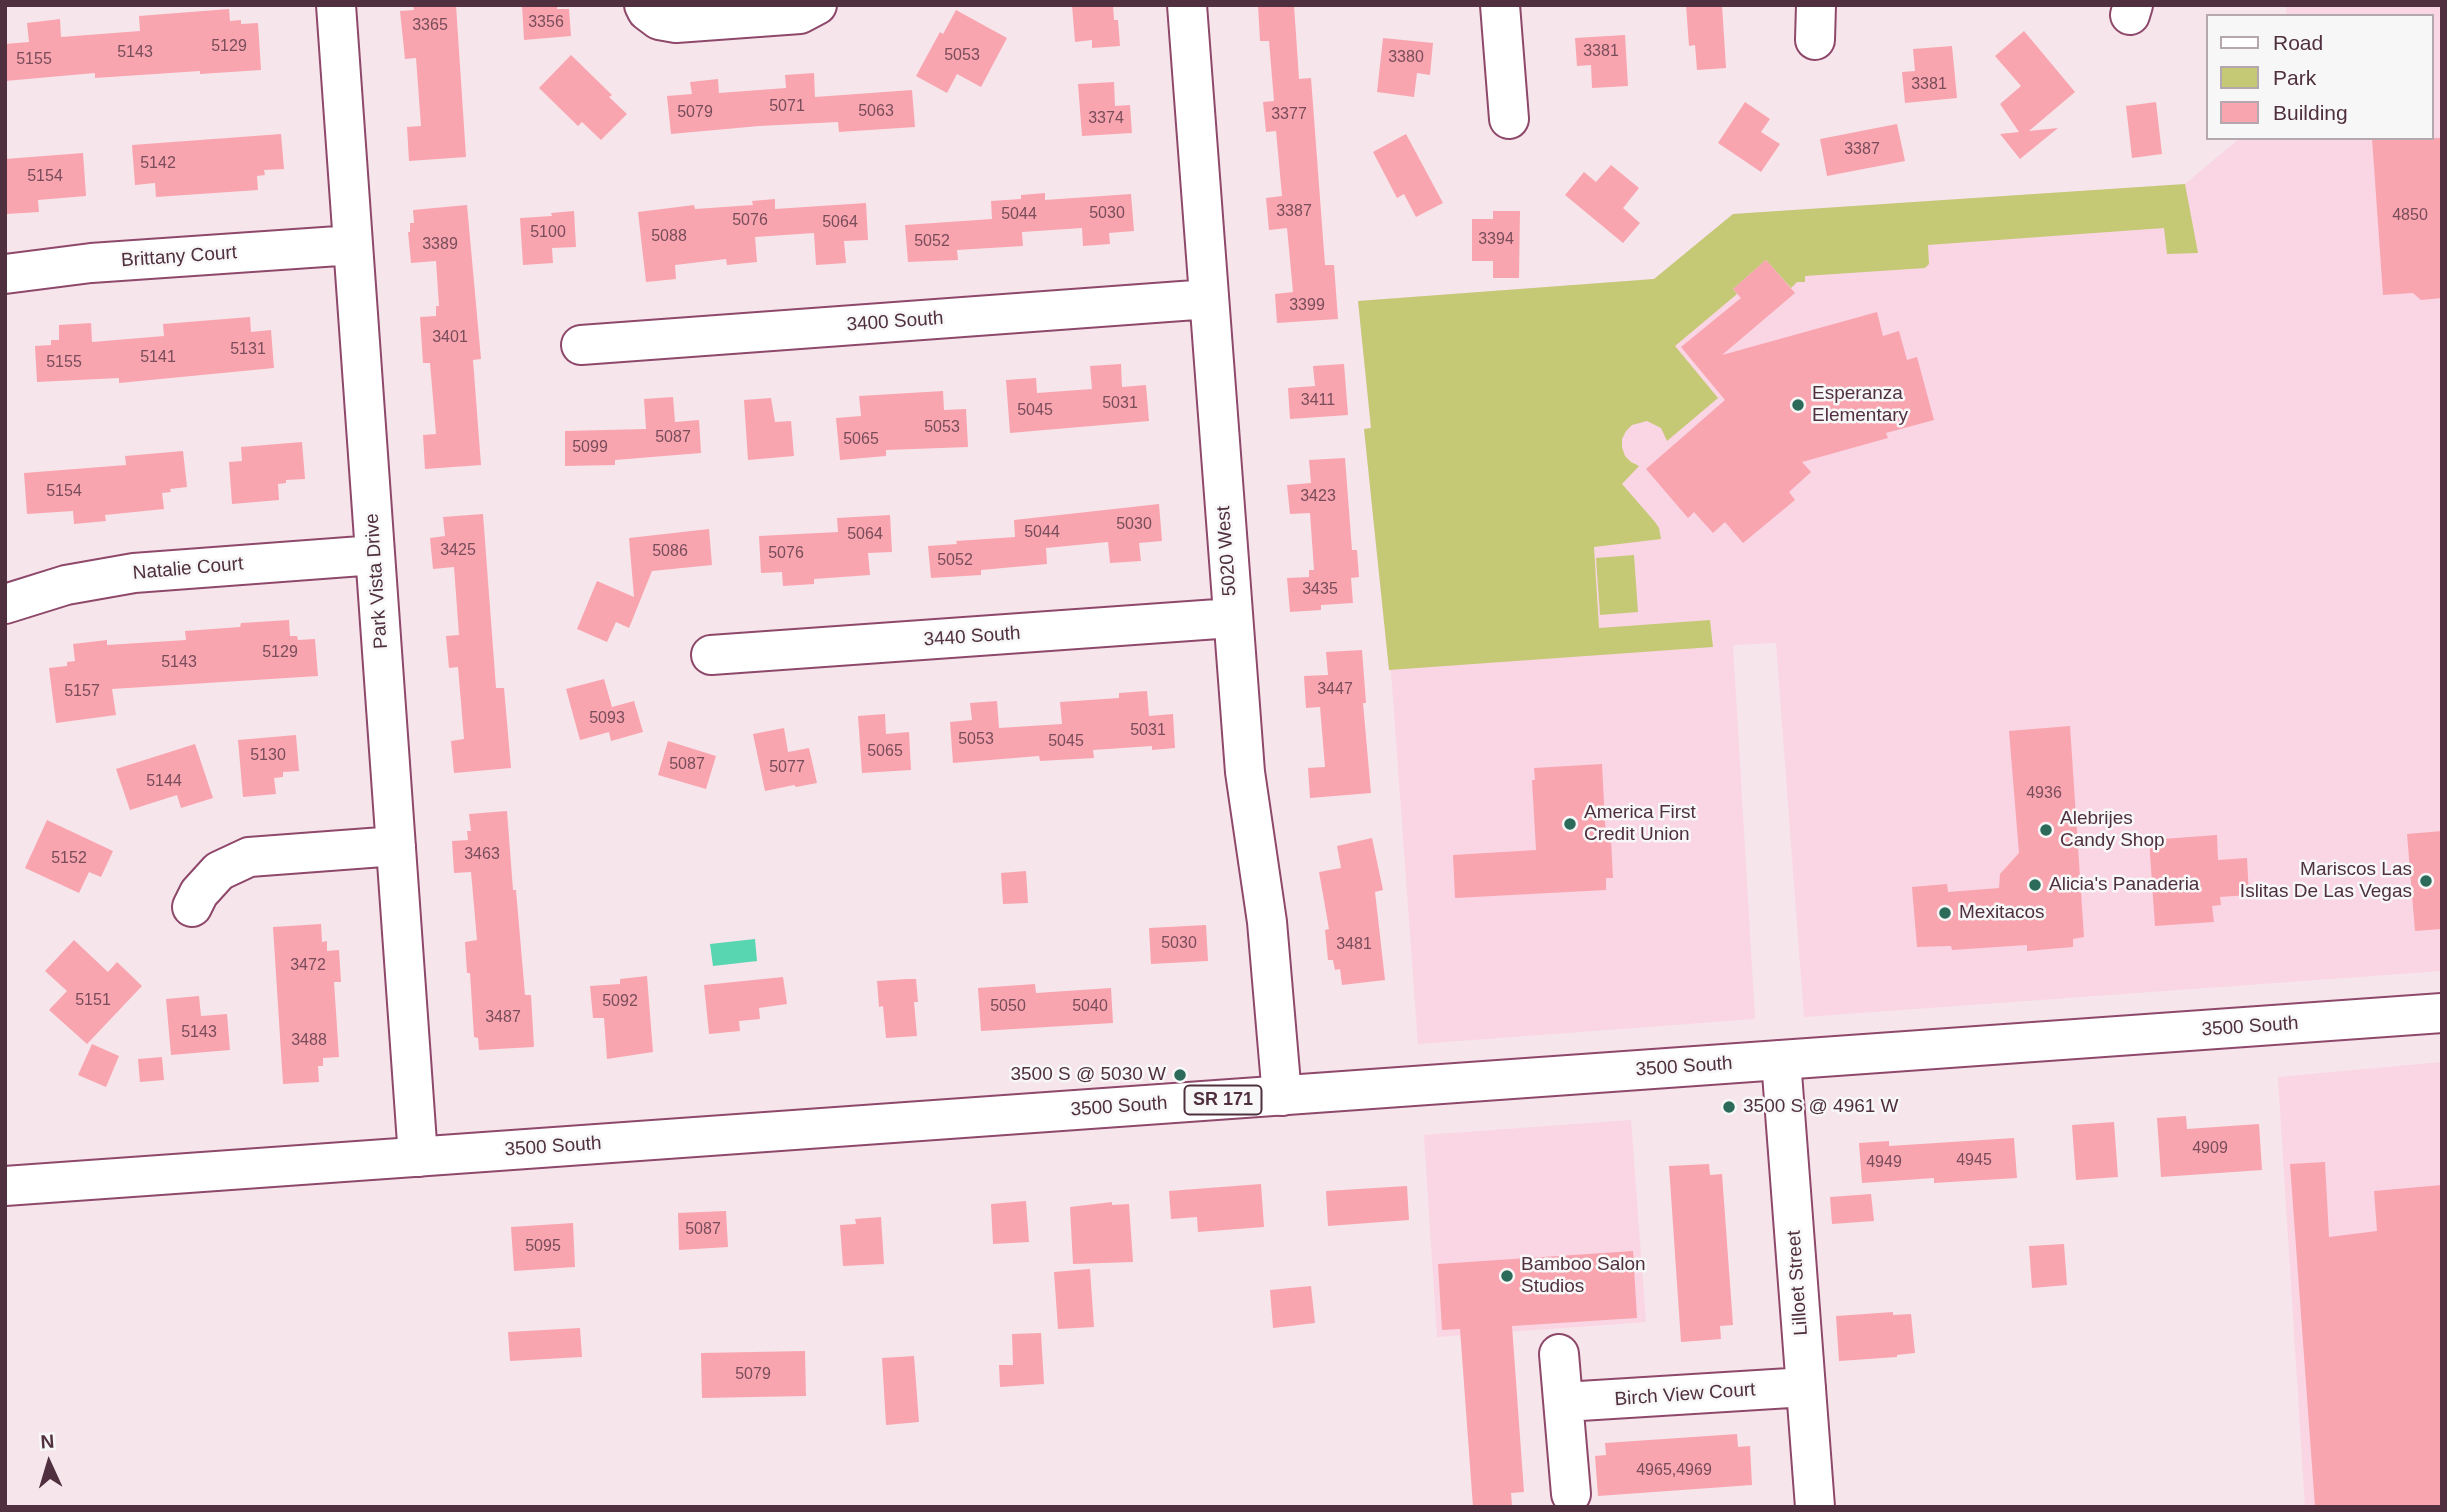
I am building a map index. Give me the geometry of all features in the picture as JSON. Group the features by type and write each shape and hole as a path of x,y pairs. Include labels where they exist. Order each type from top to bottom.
{"street":[{"name":"Park Vista Drive","path":"336,5 418,1157"},
{"path":"644,5 647,11 659,20 676,23 800,14 817,5"},
{"name":"5020 West","path":"1187,5 1232,618 1249,805 1267,922 1282,1096"},
{"path":"1500,5 1509,120"},
{"name":"Brittany Court","path":"5,274 91,263 353,245"},
{"name":"3400 South","path":"581,345 1209,299"},
{"name":"Natalie Court","path":"5,604 66,585 134,573 375,555"},
{"name":"3440 South","path":"711,655 1232,618"},
{"path":"192,907 208,881 233,862 249,857 396,846"},
{"name":"3500 South","path":"5,1186 2442,1013"},
{"name":"Lilloet Street","path":"1781,1060 1815,1507"},
{"path":"1559,1354 1571,1494"},
{"name":"Birch View Court","path":"1564,1402 1806,1387"}],"shaded area":[{"path":"2286,5 2442,5 2442,971 1804,1017 1776,643 1733,645 1755,1019 1418,1044 1391,671 1364,429 1371,428 1358,301 1654,279 1733,214 2185,184 2238,140 2433,140 2433,14 2287,14"},
{"path":"755,939 757,961 713,966 710,944"},
{"path":"2442,1062 2442,1507 2305,1507 2278,1077"},
{"path":"1631,1120 1646,1322 1437,1337 1424,1135"}],"green space":[{"path":"2185,184 2198,253 2167,254 2164,228 1928,245 1929,264 1925,268 1805,276 1805,282 1797,282 1791,288 1766,260 1733,289 1737,294 1675,346 1718,398 1667,441 1661,428 1647,421 1632,425 1622,439 1625,456 1639,466 1622,484 1655,522 1661,539 1594,547 1599,628 1710,620 1713,647 1389,670 1364,429 1371,428 1358,301 1654,279 1733,214"},
{"path":"1634,555 1638,612 1600,615 1596,558"}],"building":[{"path":"413,5 456,5 466,157 409,161 407,127 421,126 416,58 405,59 400,11 414,10"},
{"path":"522,5 557,5 557,9 569,9 571,36 524,40"},
{"path":"1072,5 1113,5 1114,20 1118,20 1120,46 1092,48 1092,40 1075,42"},
{"path":"1258,5 1294,5 1299,79 1311,78 1325,265 1334,265 1338,319 1277,323 1275,294 1293,292 1287,228 1269,230 1266,198 1282,196 1276,131 1266,132 1263,102 1274,101 1269,41 1260,41"},
{"path":"1686,5 1722,5 1726,68 1697,70 1695,45 1689,46"},
{"path":"229,9 230,21 241,20 241,24 258,23 261,70 95,78 95,73 5,81 5,44 29,42 27,23 60,19 61,37 140,31 139,16"},
{"path":"956,10 1007,38 981,87 957,74 947,93 916,76 940,32 943,34"},
{"path":"2024,31 2075,92 2029,131 2058,128 2020,159 2000,134 2019,132 2000,104 2021,86 1995,56"},
{"path":"1625,35 1628,86 1592,88 1591,65 1577,66 1575,38"},
{"path":"1383,38 1433,43 1430,75 1417,73 1414,97 1377,92"},
{"path":"1952,46 1957,98 1905,103 1902,72 1915,71 1913,49"},
{"path":"571,55 612,95 609,97 627,114 601,140 582,122 578,126 539,88"},
{"path":"814,73 815,97 912,90 915,127 839,132 838,122 671,134 667,96 692,94 690,82 718,79 719,93 786,88 785,75"},
{"path":"1114,82 1115,106 1130,105 1132,133 1082,136 1078,84"},
{"path":"1745,102 1770,119 1761,132 1780,144 1761,172 1718,143"},
{"path":"2156,102 2162,154 2132,158 2126,106"},
{"path":"1897,124 1905,161 1827,176 1820,139"},
{"path":"281,134 284,169 264,170 265,175 257,176 258,190 156,197 155,183 135,185 132,145"},
{"path":"1406,134 1443,203 1416,217 1404,194 1397,198 1373,152"},
{"path":"2442,138 2442,298 2421,300 2413,293 2383,295 2372,140"},
{"path":"83,153 86,196 38,200 39,212 7,214 5,159"},
{"path":"1611,165 1639,188 1623,208 1640,223 1623,243 1565,195 1584,172 1596,182"},
{"path":"1045,193 1045,200 1131,194 1134,231 1109,233 1110,244 1083,246 1082,228 1022,232 1023,246 957,250 958,260 908,262 905,225 992,219 991,201 1021,199 1021,195"},
{"path":"775,199 775,209 866,203 868,240 844,241 846,263 816,265 814,233 755,237 757,262 727,265 726,259 675,265 676,279 646,282 638,212 694,205 695,209 753,205 752,201"},
{"path":"467,205 481,359 473,360 481,465 425,469 423,435 436,434 430,363 423,363 420,317 436,316 436,306 439,306 436,261 411,263 408,232 410,223 414,223 413,210"},
{"path":"574,211 576,247 552,248 553,263 523,265 520,218 552,216 551,213"},
{"path":"1493,211 1520,211 1519,278 1493,278 1493,261 1472,261 1472,219 1493,219"},
{"path":"1766,260 1795,293 1722,355 1877,312 1883,336 1899,331 1907,360 1917,357 1934,420 1886,433 1888,438 1802,462 1811,472 1789,492 1795,500 1743,543 1725,522 1713,533 1694,512 1688,518 1646,469 1725,400 1681,347 1741,298 1733,289"},
{"path":"250,317 251,332 271,330 274,368 119,383 119,378 37,382 35,346 51,345 51,340 59,340 59,325 91,323 92,342 164,336 163,324"},
{"path":"1121,364 1122,387 1146,385 1149,421 1010,433 1006,380 1036,378 1037,393 1092,389 1090,366"},
{"path":"1344,364 1348,415 1290,419 1288,388 1315,386 1313,366"},
{"path":"943,391 944,410 966,409 968,447 886,450 886,456 840,460 836,418 861,416 859,396"},
{"path":"673,397 675,422 699,420 701,453 615,460 615,465 565,466 565,431 646,429 644,399"},
{"path":"771,398 775,422 791,421 794,456 748,460 744,400"},
{"path":"302,442 305,479 286,480 286,483 278,484 279,500 232,504 229,462 242,461 241,447"},
{"path":"183,451 187,487 162,493 164,509 105,515 106,521 74,524 73,511 27,514 24,473 126,465 125,456"},
{"path":"1345,458 1352,550 1357,550 1359,577 1351,578 1353,603 1321,605 1321,610 1290,612 1287,578 1309,577 1309,570 1314,570 1310,513 1290,514 1287,485 1311,483 1309,460"},
{"path":"1159,504 1162,541 1139,543 1141,561 1110,563 1108,542 1046,548 1047,564 981,570 981,575 931,578 928,546 1015,537 1014,520"},
{"path":"483,514 496,688 504,688 511,768 454,773 451,741 464,739 458,667 449,668 446,636 459,635 454,567 433,569 430,538 445,536 443,517"},
{"path":"890,515 892,552 868,553 870,575 814,579 814,584 783,586 782,572 761,573 759,536 838,532 837,518"},
{"path":"709,529 712,565 652,571 629,628 616,622 607,642 577,629 597,581 634,597 629,538"},
{"path":"289,620 290,636 297,636 298,640 315,639 318,676 112,689 116,715 56,723 49,668 67,666 67,662 75,661 73,644 107,640 107,645 186,640 185,631"},
{"path":"1362,650 1366,703 1363,703 1371,793 1310,798 1308,768 1325,767 1320,707 1306,708 1304,676 1328,675 1326,652"},
{"path":"604,679 612,707 634,701 643,732 611,741 609,732 580,740 566,689"},
{"path":"1147,691 1149,716 1173,714 1175,748 1152,750 1152,746 1093,750 1094,758 1040,761 1039,756 953,763 950,722 972,720 970,703 997,701 999,728 1062,724 1060,702 1119,698 1119,693"},
{"path":"885,714 886,734 909,732 911,770 862,773 858,716"},
{"path":"2070,726 2084,937 2073,939 2073,947 2027,951 2027,945 1952,950 1951,946 1917,947 1912,887 1947,884 1948,892 1999,888 2000,874 2019,853 2009,731"},
{"path":"784,728 788,752 809,748 817,783 765,791 753,734"},
{"path":"296,735 299,771 283,772 283,777 274,778 276,794 243,797 238,740"},
{"path":"668,741 716,756 706,789 658,775"},
{"path":"195,744 213,798 181,808 177,795 130,810 116,769"},
{"name":"America First Credit Union","path":"1602,764 1606,841 1611,840 1613,878 1606,878 1606,890 1455,898 1453,855 1536,850 1532,780 1535,780 1534,768"},
{"path":"507,811 525,995 531,995 534,1047 479,1050 478,1038 474,1037 465,942 477,940 471,872 454,873 452,841 468,840 467,831 471,831 469,814"},
{"path":"47,820 113,851 101,877 89,872 79,893 25,868"},
{"name":"Mariscos Las Islitas De Las Vegas","path":"2442,831 2442,929 2415,931 2407,834"},
{"path":"2217,835 2218,860 2247,858 2249,895 2220,897 2221,905 2212,906 2214,922 2155,926 2149,840"},
{"path":"1372,838 1383,890 1375,892 1385,980 1342,985 1340,969 1335,970 1333,960 1328,960 1325,930 1329,929 1319,872 1341,868 1337,846"},
{"path":"1026,871 1028,903 1003,904 1001,873"},
{"path":"321,924 322,942 327,941 327,951 339,950 341,982 334,982 339,1057 323,1058 323,1066 318,1066 319,1082 283,1084 273,927"},
{"path":"1206,925 1208,961 1151,964 1149,928"},
{"path":"74,940 108,972 117,962 142,986 87,1044 49,1010 67,991 45,971"},
{"path":"647,976 653,1052 607,1059 604,1018 593,1018 590,986 620,984 620,979"},
{"path":"783,977 787,1004 759,1008 760,1019 739,1021 740,1031 709,1034 704,985"},
{"path":"916,979 918,1002 914,1002 917,1036 886,1038 877,981"},
{"path":"1035,984 1036,993 1111,988 1113,1023 981,1031 978,988"},
{"path":"199,996 201,1016 227,1014 230,1050 171,1055 166,999"},
{"path":"92,1044 119,1056 106,1087 78,1075"},
{"path":"162,1057 164,1080 140,1082 138,1059"},
{"path":"2186,1116 2187,1129 2259,1124 2262,1170 2161,1177 2157,1118"},
{"path":"2114,1122 2118,1177 2076,1180 2072,1125"},
{"path":"2014,1138 2017,1178 1934,1183 1934,1178 1862,1183 1859,1143 1889,1141 1889,1146"},
{"path":"2325,1162 2329,1237 2377,1231 2374,1191 2442,1185 2442,1507 2315,1507 2290,1164"},
{"path":"1709,1164 1710,1175 1722,1174 1733,1325 1720,1326 1721,1339 1681,1342 1669,1166"},
{"path":"1261,1184 1264,1227 1198,1232 1197,1217 1171,1219 1169,1191"},
{"path":"1407,1186 1409,1220 1328,1226 1326,1191"},
{"path":"1871,1194 1874,1221 1832,1224 1830,1197"},
{"path":"1026,1201 1029,1242 993,1244 991,1204"},
{"path":"1112,1202 1112,1205 1129,1204 1133,1262 1073,1264 1070,1207"},
{"path":"726,1211 728,1247 679,1250 678,1213"},
{"path":"881,1217 884,1264 843,1266 840,1225 856,1224 855,1219"},
{"path":"573,1223 575,1267 514,1271 511,1227"},
{"path":"2064,1244 2067,1285 2032,1288 2029,1246"},
{"path":"1633,1251 1637,1318 1512,1326 1524,1492 1511,1493 1512,1505 1473,1507 1460,1329 1442,1330 1438,1264"},
{"path":"1090,1269 1094,1327 1058,1329 1054,1272"},
{"path":"1311,1286 1315,1323 1273,1328 1270,1290"},
{"path":"1893,1312 1893,1315 1911,1314 1915,1353 1839,1361 1836,1316"},
{"path":"580,1328 582,1357 510,1361 508,1332"},
{"path":"1041,1333 1044,1384 1000,1387 999,1365 1013,1365 1012,1334"},
{"path":"805,1351 806,1396 702,1398 701,1353"},
{"path":"914,1356 919,1422 886,1425 882,1358"},
{"path":"1737,1434 1738,1447 1750,1446 1752,1485 1598,1496 1595,1456 1606,1455 1605,1443"}],"place":[{"name":"Esperanza Elementary","path":"1798,405"},
{"name":"America First Credit Union","path":"1570,824"},
{"name":"Alebrijes Candy Shop","path":"2046,830"},
{"name":"Mariscos Las Islitas De Las Vegas","path":"2426,881"},
{"name":"Alicia's Panaderia","path":"2035,885"},
{"name":"Mexitacos","path":"1945,913"},
{"name":"3500 S @ 5030 W","path":"1180,1075"},
{"name":"3500 S @ 4961 W","path":"1729,1107"},
{"name":"Bamboo Salon Studios","path":"1507,1276"}]}
